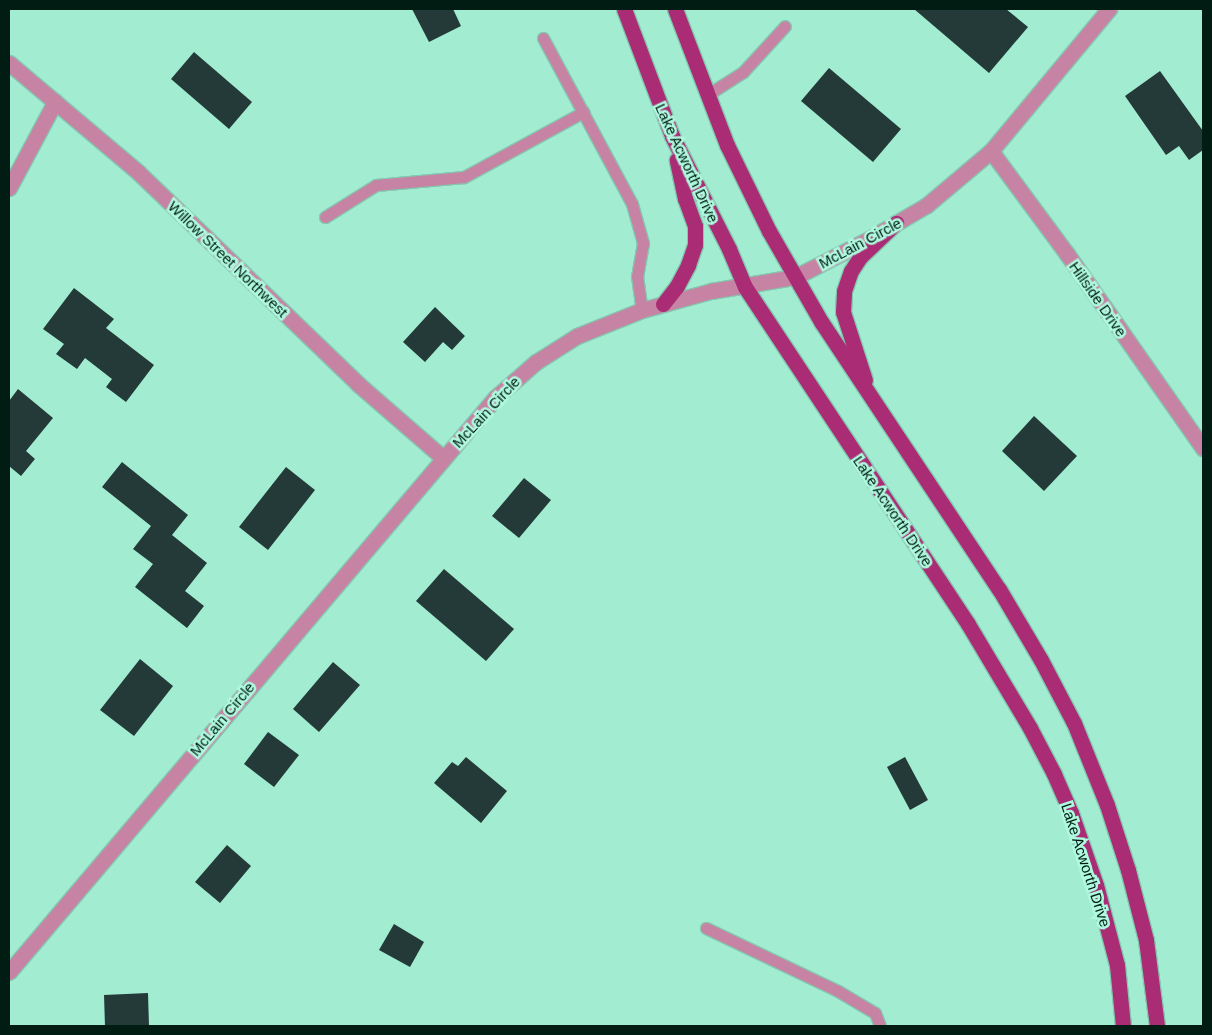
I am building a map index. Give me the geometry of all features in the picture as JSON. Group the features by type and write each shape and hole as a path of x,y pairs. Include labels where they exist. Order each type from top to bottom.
{"main road":[{"name":"Lake Acworth Drive","path":"624,9 672,136 729,249 745,286 968,624 1030,728 1054,774 1071,813 1096,885 1117,965 1123,1026"},
{"path":"675,9 727,145 756,205 795,277 822,323 872,400 998,589 1041,660 1074,723 1108,805 1128,870 1146,940 1157,1026"},
{"path":"663,304 677,286 688,265 695,245 694,226 672,136"},
{"path":"872,400 844,312 844,291 851,271 860,257 896,224"}],"street":[{"name":"McLain Circle","path":"9,972 443,458 495,398 536,362 577,336 642,310 711,291 795,277 896,224 927,205 991,151 1109,9"},
{"name":"Willow Street Northwest","path":"9,63 139,173 358,384 443,458"},
{"path":"9,188 55,102"},
{"name":"Hillside Drive","path":"991,151 1067,254 1203,448"}],"lane":[{"path":"707,95 743,72 785,26"},
{"path":"543,38 632,204 643,243 637,276 642,310"},
{"path":"325,218 376,185 464,177 583,112"},
{"path":"706,928 838,991 875,1013 880,1026"}],"building":[{"path":"412,9 453,9 461,26 429,42"},
{"path":"914,9 1006,9 1028,27 989,73"},
{"path":"194,52 252,102 229,129 171,79"},
{"path":"829,68 901,129 873,162 801,101"},
{"path":"1160,71 1203,131 1203,150 1189,160 1179,146 1166,155 1125,96"},
{"path":"74,288 114,319 106,328 154,365 126,402 106,387 112,379 85,358 77,369 56,354 64,344 43,329"},
{"path":"435,307 465,336 452,350 443,342 425,362 403,342"},
{"path":"18,389 53,418 26,451 35,459 21,476 9,466 9,401"},
{"path":"1034,416 1077,456 1044,491 1002,451"},
{"path":"122,462 188,515 172,535 207,563 185,591 204,606 187,628 135,587 153,564 133,549 151,526 102,487"},
{"path":"286,467 315,490 268,550 239,527"},
{"path":"524,478 551,500 519,538 492,516"},
{"path":"444,569 514,629 486,661 416,601"},
{"path":"140,659 173,686 134,736 100,710"},
{"path":"333,662 360,685 319,732 293,709"},
{"path":"268,732 299,755 274,787 244,764"},
{"path":"466,757 507,791 481,823 434,783 452,762 458,766"},
{"path":"905,757 928,800 910,810 887,767"},
{"path":"227,845 251,866 220,903 195,882"},
{"path":"394,924 424,942 410,967 379,950"},
{"path":"148,993 149,1026 105,1026 104,995"}]}
